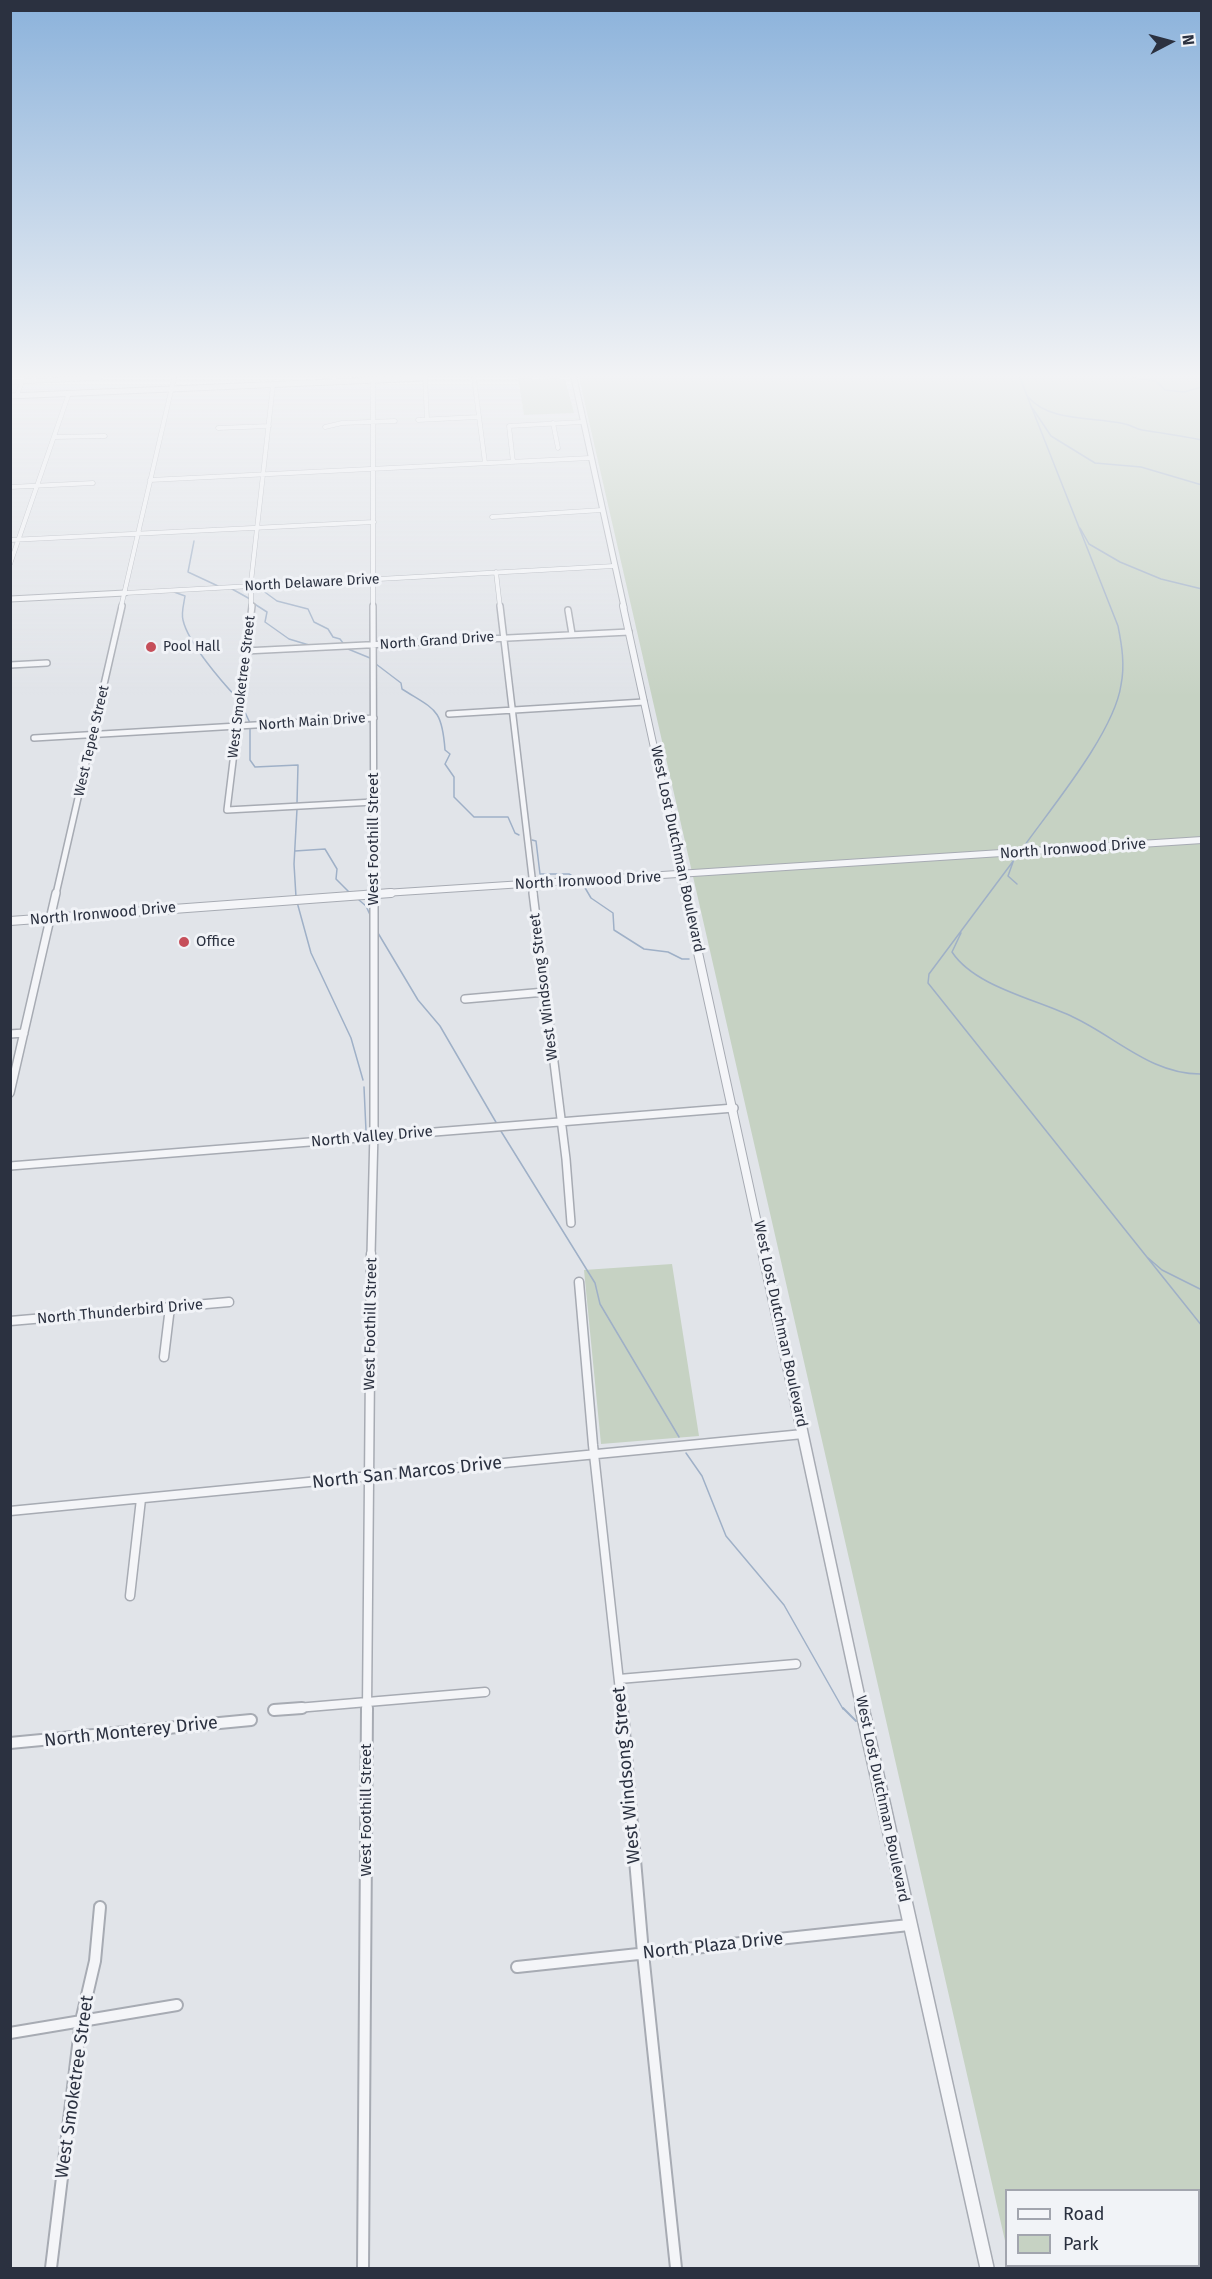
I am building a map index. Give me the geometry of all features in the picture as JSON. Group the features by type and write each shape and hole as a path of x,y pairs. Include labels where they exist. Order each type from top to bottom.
{"street":[{"path":"10,486 56,484"},
{"name":"West Tepee Street","path":"10,1093 149,484"},
{"name":"West Smoketree Street","path":"262,484 227,810 374,802"},
{"name":"West Foothill Street","path":"363,2268 374,1137 374,484"},
{"name":"West Lost Dutchman Boulevard","path":"596,484 734,1108 909,1925 987,2268"},
{"path":"10,564 38,485"},
{"path":"492,517 602,510"},
{"path":"10,540 374,522"},
{"name":"North Delaware Drive","path":"10,599 614,566"},
{"name":"West Windsong Street","path":"496,572 531,883 560,1122 566,1149 565,1170 572,1223"},
{"path":"568,610 572,634"},
{"name":"North Grand Drive","path":"245,651 629,632"},
{"path":"10,665 47,663"},
{"path":"449,714 644,702"},
{"name":"North Main Drive","path":"34,738 374,718"},
{"name":"North Ironwood Drive","path":"10,921 531,883 683,876 1202,840"},
{"path":"465,999 545,992"},
{"path":"10,1034 24,1033"},
{"name":"North Valley Drive","path":"10,1166 734,1108"},
{"name":"West Windsong Street","path":"579,1282 619,1679 643,1953 676,2268"},
{"name":"North Thunderbird Drive","path":"10,1321 229,1302"},
{"path":"164,1357 170,1307"},
{"name":"North San Marcos Drive","path":"10,1511 803,1434"},
{"path":"130,1596 141,1499"},
{"path":"619,1679 796,1664"},
{"path":"274,1710 485,1692"},
{"name":"North Monterey Drive","path":"10,1743 251,1720"},
{"name":"West Smoketree Street","path":"51,2268 81,2021 94,1961 100,1907"},
{"name":"North Plaza Drive","path":"517,1967 909,1925"},
{"path":"10,2033 177,2006"}],"green space":[{"path":"603,484 1201,484 1201,2268 1012,2267 1200,2267 1200,2189 1005,2189 1005,2241"},
{"path":"672,1264 699,1436 601,1444 584,1270"}],"waterway":[{"path":"1022,849 1080,770 1107,725 1116,704 1122,678 1122,648 1118,626 1062,484"},
{"path":"1080,528 1089,544 1120,562 1161,579 1202,589"},
{"path":"194,541 188,572 218,586"},
{"path":"232,589 250,599"},
{"path":"262,590 277,601 308,609 314,622 328,629 333,637 340,639 343,643"},
{"path":"174,592 185,596 182,617 191,640 206,662 238,699"},
{"path":"253,603 267,612 265,622 289,639 309,645"},
{"path":"348,649 370,658"},
{"path":"376,664 401,683 402,689 429,706 439,718 445,750 450,754 445,764 454,777 454,797 474,817 508,817 515,833 519,835"},
{"path":"242,706 250,723"},
{"path":"250,727 250,760 255,767 298,765 297,803"},
{"path":"296,897 294,864 297,809"},
{"path":"532,840 536,841 540,874 569,874 574,877"},
{"path":"295,851 325,849 337,869 336,879 350,893"},
{"path":"1017,856 929,974 928,983 1202,1326"},
{"path":"1013,862 1008,876 1017,884"},
{"path":"584,886 591,898 613,913 614,930 644,949 668,952 682,959 689,959"},
{"path":"359,900 366,906 371,917"},
{"path":"297,902 311,953 351,1038 363,1080"},
{"path":"378,933 418,1000 440,1026 497,1124"},
{"path":"961,933 952,952 975,974 1007,991 1073,1017 1151,1062 1184,1073 1202,1074"},
{"path":"364,1087 366,1131"},
{"path":"499,1128 595,1283 600,1304 679,1437"},
{"path":"1147,1257 1162,1270 1202,1290"},
{"path":"686,1453 702,1476 726,1536 784,1605 843,1709"},
{"path":"843,1708 856,1721"}],"place":[{"name":"Pool Hall","path":"151,647"},
{"name":"Office","path":"184,942"}]}
